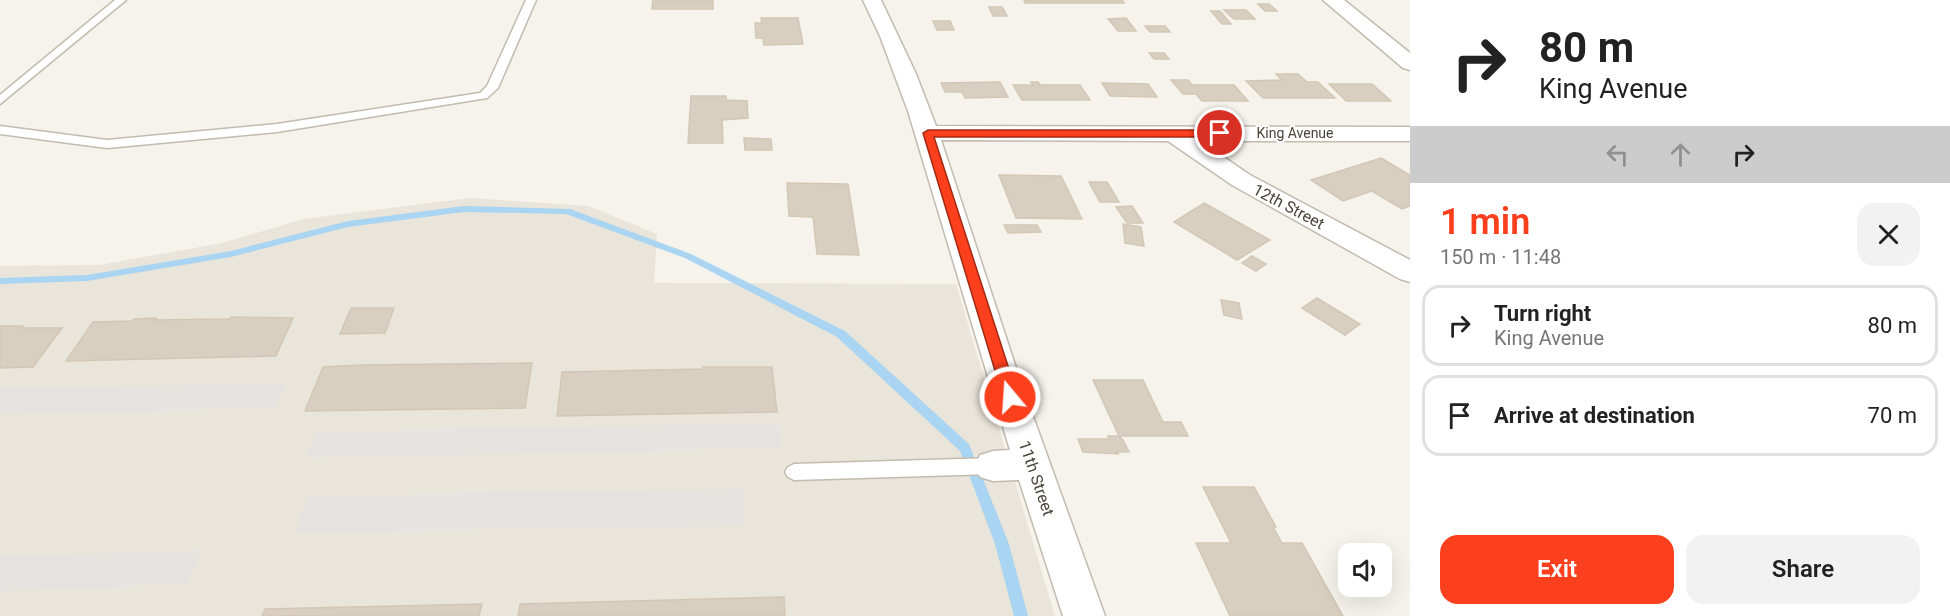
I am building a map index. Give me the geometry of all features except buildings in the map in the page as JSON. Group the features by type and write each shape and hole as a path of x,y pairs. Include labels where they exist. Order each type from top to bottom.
{"street":[{"name":"11th Street","path":"872,0 894,43 928,133 981,308 1084,616"},
{"path":"1332,0 1410,64"},
{"name":"King Avenue","path":"928,133 1410,134"},
{"name":"12th Street","path":"1173,133 1241,180 1410,272"},
{"path":"993,466 1032,464"}],"lane":[{"path":"0,100 121,0"},
{"path":"0,130 107,144 278,128 483,96 492,88 531,0"},
{"path":"794,472 993,466"}],"shaded area":[{"path":"469,198 588,206 657,234 654,283 956,284 1055,616 0,616 0,266 99,265 222,243 304,219"},
{"path":"287,383 276,408 0,414 0,389"},
{"path":"778,423 780,448 306,458 316,432"},
{"path":"744,489 746,526 295,532 308,496"},
{"path":"201,550 186,584 0,591 0,557"}],"waterway":[{"path":"0,281 87,278 231,254 348,224 464,209 567,211 688,256 841,334 965,448 1002,544 1021,616"}],"route":[{"path":"1010,397 928,133 1220,133"}]}
